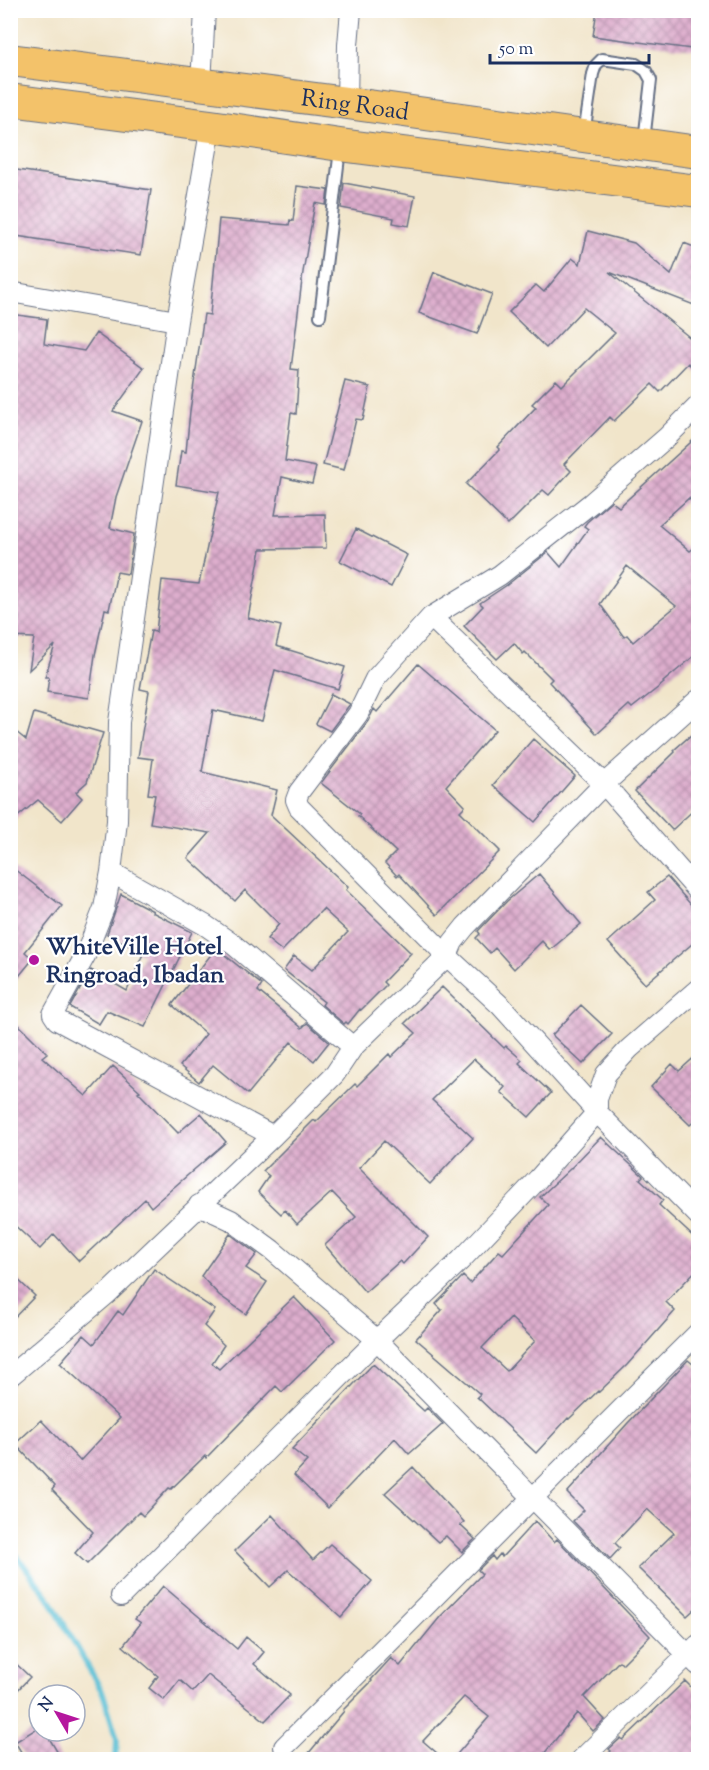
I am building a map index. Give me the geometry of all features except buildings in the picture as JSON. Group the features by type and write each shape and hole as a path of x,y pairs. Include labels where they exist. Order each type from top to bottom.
{"main road":[{"name":"Ring Road","path":"10,60 347,103 699,152"},
{"name":"Ring Road","path":"10,100 699,191"}],"street":[{"path":"201,84 205,10"},
{"path":"347,103 351,10"},
{"path":"211,126 177,321 119,722 117,821 111,872 104,908 85,956 52,1014 57,1020 273,1136"},
{"path":"10,292 177,321"},
{"path":"699,406 590,504 500,575 431,617 375,679 358,714 298,792 296,800 299,807 447,956 501,1006 597,1112 699,1215"},
{"path":"431,617 604,784 699,891"},
{"path":"10,1376 108,1293 273,1136 335,1074 353,1047 447,956 453,942 465,927 604,784 699,699"},
{"path":"111,872 205,925 234,945 353,1047"},
{"path":"122,1596 377,1340 461,1260 538,1179 597,1112 597,1099 606,1074 629,1049 699,989"},
{"path":"199,1205 231,1220 272,1250 377,1340 532,1497 695,1655 580,1760"},
{"path":"284,1747 532,1497 699,1333"}],"lane":[{"path":"584,136 593,74 596,65 602,59 636,64 646,71 651,80 643,144"},
{"path":"320,316 340,145"}],"waterway":[{"path":"10,1547 49,1598 103,1693 117,1739 116,1760"}],"place":[{"name":"WhiteVille Hotel Ringroad, Ibadan","path":"34,960"}]}
